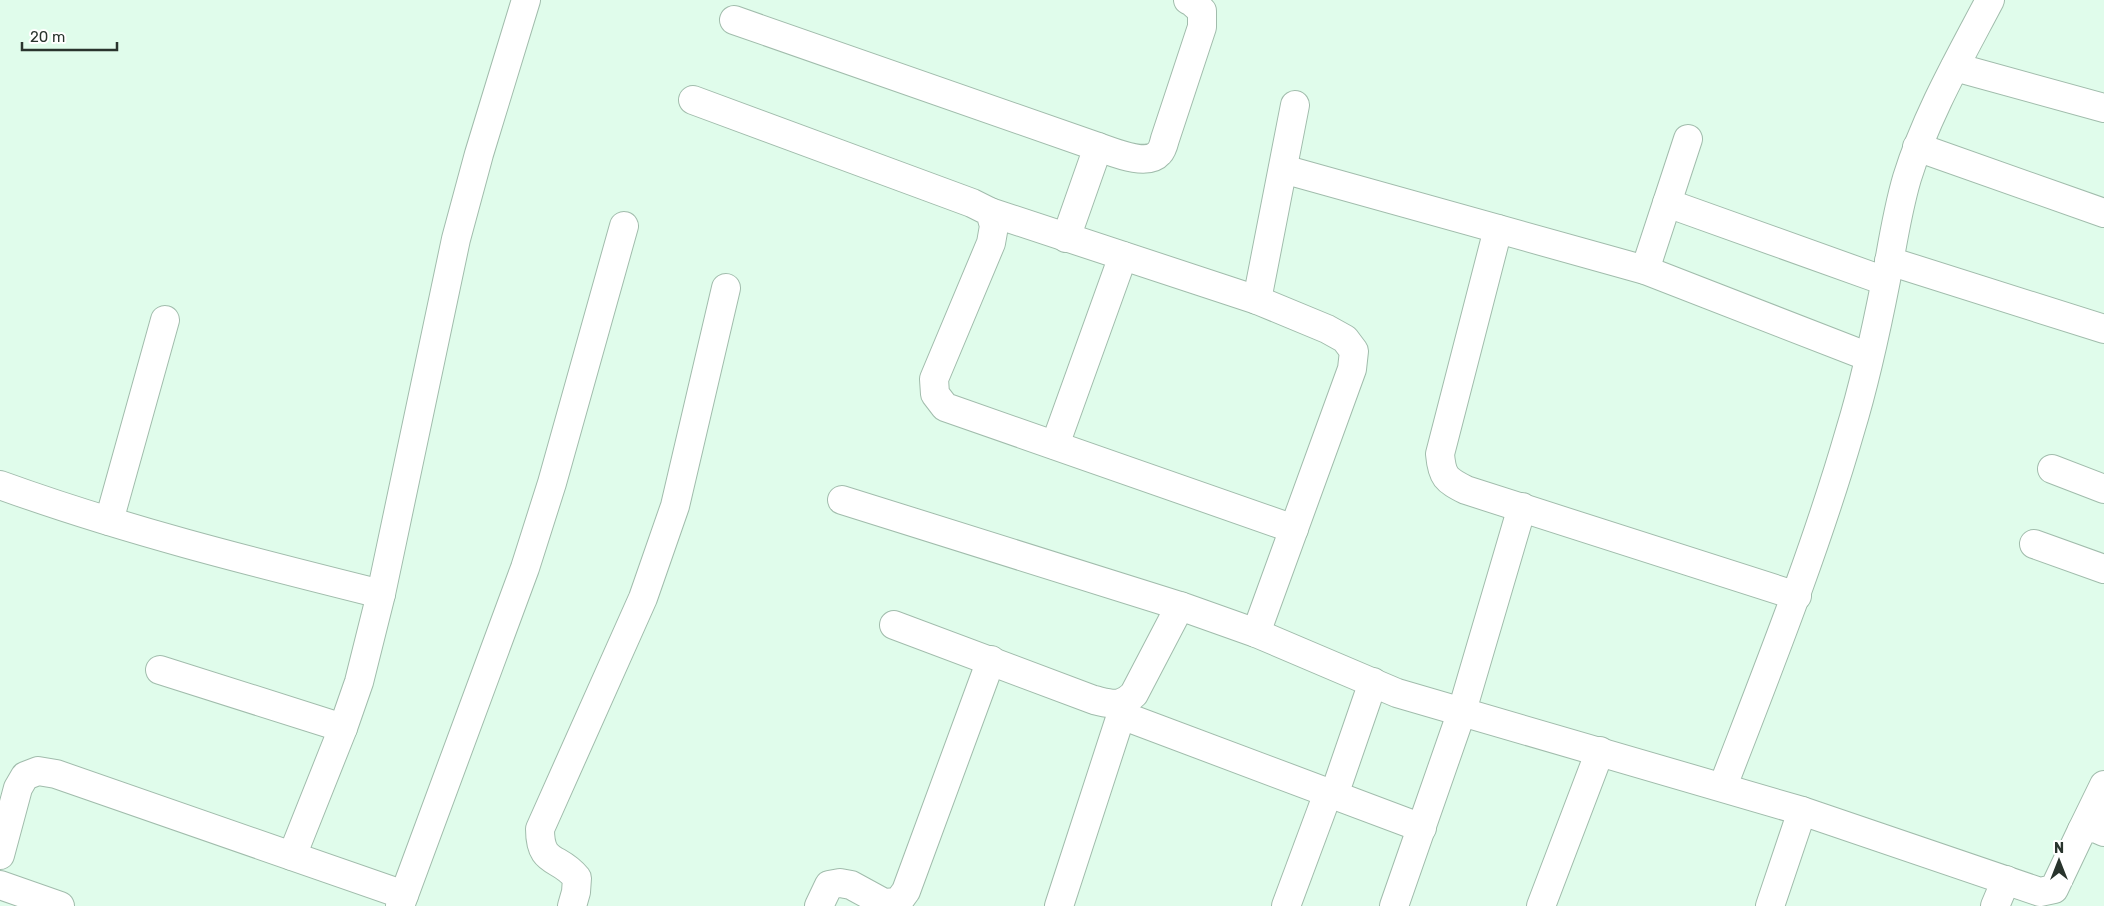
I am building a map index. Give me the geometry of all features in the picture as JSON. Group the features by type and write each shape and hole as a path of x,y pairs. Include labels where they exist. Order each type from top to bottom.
{"street":[{"path":"292,856 343,728 359,682 381,594 456,239 479,154 526,0"},
{"path":"734,20 1098,147 1135,158 1152,158 1160,153 1202,27 1202,11 1188,0"},
{"path":"1723,786 1797,596 1851,430 1869,358 1902,195 1917,147 1955,67 1990,0"},
{"path":"1955,67 2104,108"},
{"path":"693,100 972,203 990,212 1257,300 1327,329 1345,339 1354,351 1352,369 1256,633"},
{"path":"1257,300 1295,106"},
{"path":"1645,270 1688,139"},
{"path":"1066,238 1098,147"},
{"path":"1917,147 2104,213"},
{"path":"1283,169 1645,270 1869,358"},
{"path":"1666,203 1887,271 2104,329"},
{"path":"990,212 994,226 991,243 934,379 935,394 945,407 1294,529"},
{"path":"0,855 7,806 25,776 38,771 56,774 292,856 402,900 525,568 552,484 624,226"},
{"path":"1498,229 1440,454 1441,469 1448,480 1466,490 1797,596"},
{"path":"1054,445 1123,256"},
{"path":"572,906 576,892 576,878 569,868 552,860 544,853 540,842 540,829 643,598 665,538 675,506 726,288"},
{"path":"109,520 165,320"},
{"path":"2052,469 2104,489"},
{"path":"0,485 234,557 381,594"},
{"path":"842,500 1180,606 1256,633 1397,692 1723,786 2040,892 2054,889 2093,831 2104,785"},
{"path":"1394,906 1462,711 1522,507"},
{"path":"2034,544 2104,569"},
{"path":"1059,906 1123,709 1134,694 1180,606"},
{"path":"894,625 1094,700 1114,705 1331,794 1422,828"},
{"path":"819,906 829,885 840,883 851,885 884,903 898,902 906,890 991,660"},
{"path":"160,670 343,728"},
{"path":"1286,906 1373,682"},
{"path":"1541,906 1600,751"},
{"path":"1770,906 1802,811"},
{"path":"1995,906 2006,880"},
{"path":"0,885 60,906"}]}
